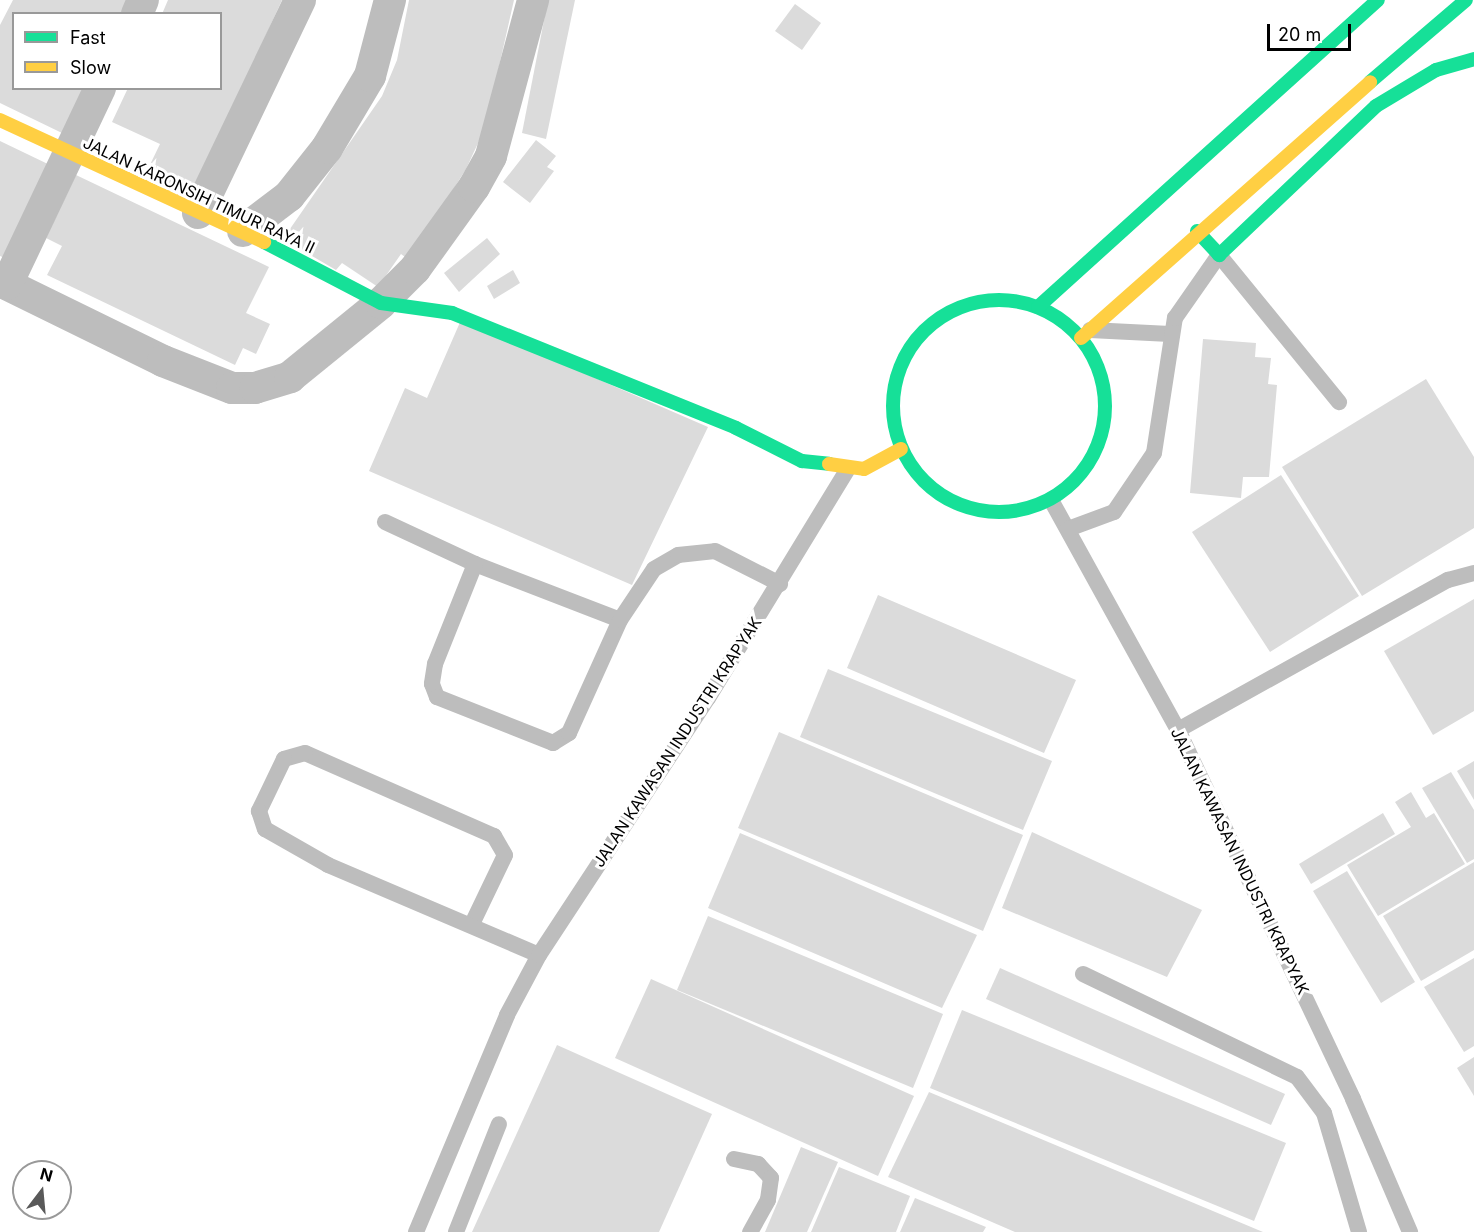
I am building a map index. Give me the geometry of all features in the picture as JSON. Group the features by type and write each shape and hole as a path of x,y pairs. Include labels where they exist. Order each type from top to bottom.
{"street":[{"path":"198,213 300,0"},
{"path":"243,231 289,196 327,148 370,76 390,0"},
{"path":"99,90 3,282 163,361 232,388 255,388 290,377 381,303 435,245 491,156 533,0"},
{"path":"1038,307 1378,0"},
{"path":"1086,334 1197,231 1462,3"},
{"path":"1197,231 1219,255 1376,106 1436,70 1474,59"},
{"name":"JALAN KARONSIH TIMUR RAYA II","path":"0,120 198,213 243,231 381,303 452,313 726,424 802,461 847,470"},
{"path":"1011,300 1038,307 1086,334 1098,365 1106,395 1105,426 1095,456 1076,481 1051,500 1023,510 993,513 963,507 937,493 915,472 901,448 893,418 894,386 904,356 923,331 949,312 979,302 1011,300"},
{"path":"847,470 864,469 901,448"}],"lane":[{"path":"1068,529 1114,513 1154,453 1170,334 1182,306 1219,255 1339,402"},
{"path":"1086,334 1170,334"},
{"name":"JALAN KAWASAN INDUSTRI KRAPYAK","path":"416,1232 507,1015 539,955 780,584 847,470"},
{"name":"JALAN KAWASAN INDUSTRI KRAPYAK","path":"1051,500 1178,730 1353,1099 1410,1232"},
{"path":"385,522 475,564 620,620"},
{"path":"475,564 435,664 432,684 437,697 553,743 569,733 620,620 654,568 678,555 715,551 780,584"},
{"path":"1178,730 1448,580 1474,573"},
{"path":"472,924 505,855 494,836 305,753 284,759 259,811 265,830 328,865 472,924 539,955"},
{"path":"1083,974 1297,1077 1324,1113 1359,1232"},
{"path":"456,1232 499,1124"},
{"path":"734,1159 758,1164 771,1178 768,1200 750,1232"}],"building":[{"path":"13,0 128,0 123,12 12,12 12,90 84,90 62,133 0,103 0,25"},
{"path":"168,0 282,0 192,196 145,175 160,144 112,122 127,90 222,90 222,12 163,12"},
{"path":"409,0 514,0 485,128 466,169 409,260 401,254 378,287 342,263 336,270 283,239 382,96 397,60"},
{"path":"548,0 575,0 546,139 522,133"},
{"path":"795,4 821,23 802,50 775,31"},
{"path":"536,140 556,156 547,167 554,171 530,203 503,182"},
{"path":"0,141 52,166 7,259 0,256"},
{"path":"76,175 269,267 246,313 270,324 256,354 243,348 235,365 47,275 62,246 46,238"},
{"path":"487,238 500,254 459,292 444,273"},
{"path":"513,270 520,283 494,299 487,286"},
{"path":"461,320 708,427 632,585 369,471 405,388 427,398"},
{"path":"1203,339 1256,343 1255,357 1271,358 1268,384 1277,385 1269,477 1243,477 1241,498 1190,493"},
{"path":"1426,379 1474,457 1474,528 1362,596 1282,467"},
{"path":"1281,475 1359,596 1270,652 1192,532"},
{"path":"878,595 1076,680 1044,753 847,668"},
{"path":"1474,599 1474,711 1433,735 1384,651"},
{"path":"828,669 1052,761 1023,830 800,737"},
{"path":"779,732 1023,835 983,931 738,828"},
{"path":"1474,761 1474,800 1457,771"},
{"path":"1451,772 1474,810 1474,859 1467,863 1422,788"},
{"path":"1411,792 1426,818 1434,813 1465,864 1378,916 1347,865 1411,827 1395,802"},
{"path":"1383,813 1395,834 1311,884 1299,864"},
{"path":"1032,832 1202,910 1167,977 1002,908"},
{"path":"740,833 977,935 942,1008 708,908"},
{"path":"1474,862 1474,950 1421,981 1383,916"},
{"path":"1347,871 1415,982 1381,1003 1313,891"},
{"path":"708,916 943,1014 913,1088 677,990"},
{"path":"1474,958 1474,1046 1464,1052 1424,987"},
{"path":"1000,968 1285,1094 1271,1125 986,999"},
{"path":"651,979 914,1096 878,1176 615,1058"},
{"path":"962,1010 1286,1143 1254,1221 930,1088"},
{"path":"557,1045 712,1114 659,1232 472,1232"},
{"path":"1474,1057 1474,1096 1457,1068"},
{"path":"929,1092 1263,1232 1015,1232 888,1177"},
{"path":"801,1147 838,1162 807,1232 765,1232"},
{"path":"839,1167 910,1196 896,1232 811,1232"},
{"path":"915,1198 986,1227 983,1232 900,1232"}],"traffic: fast":[{"path":"1038,307 1378,0"},
{"path":"1370,82 1466,0"},
{"path":"1197,231 1219,255 1376,106 1436,70 1474,59"},
{"path":"264,242 381,303 452,313 736,428 802,461 829,464"},
{"path":"989,300 1009,300 1030,304 1049,312 1074,331 1087,347 1097,365 1103,385 1105,406 1103,427 1097,447 1087,465 1074,481 1049,500 1030,508 1009,512 989,512 968,508 949,500 917,473 905,456 897,437 893,416 893,396 897,375 905,356 932,324 949,312 968,304 989,300"}],"traffic: slow":[{"path":"1081,338 1370,82"},
{"path":"0,120 264,242"},
{"path":"829,464 864,469 901,449"}]}
